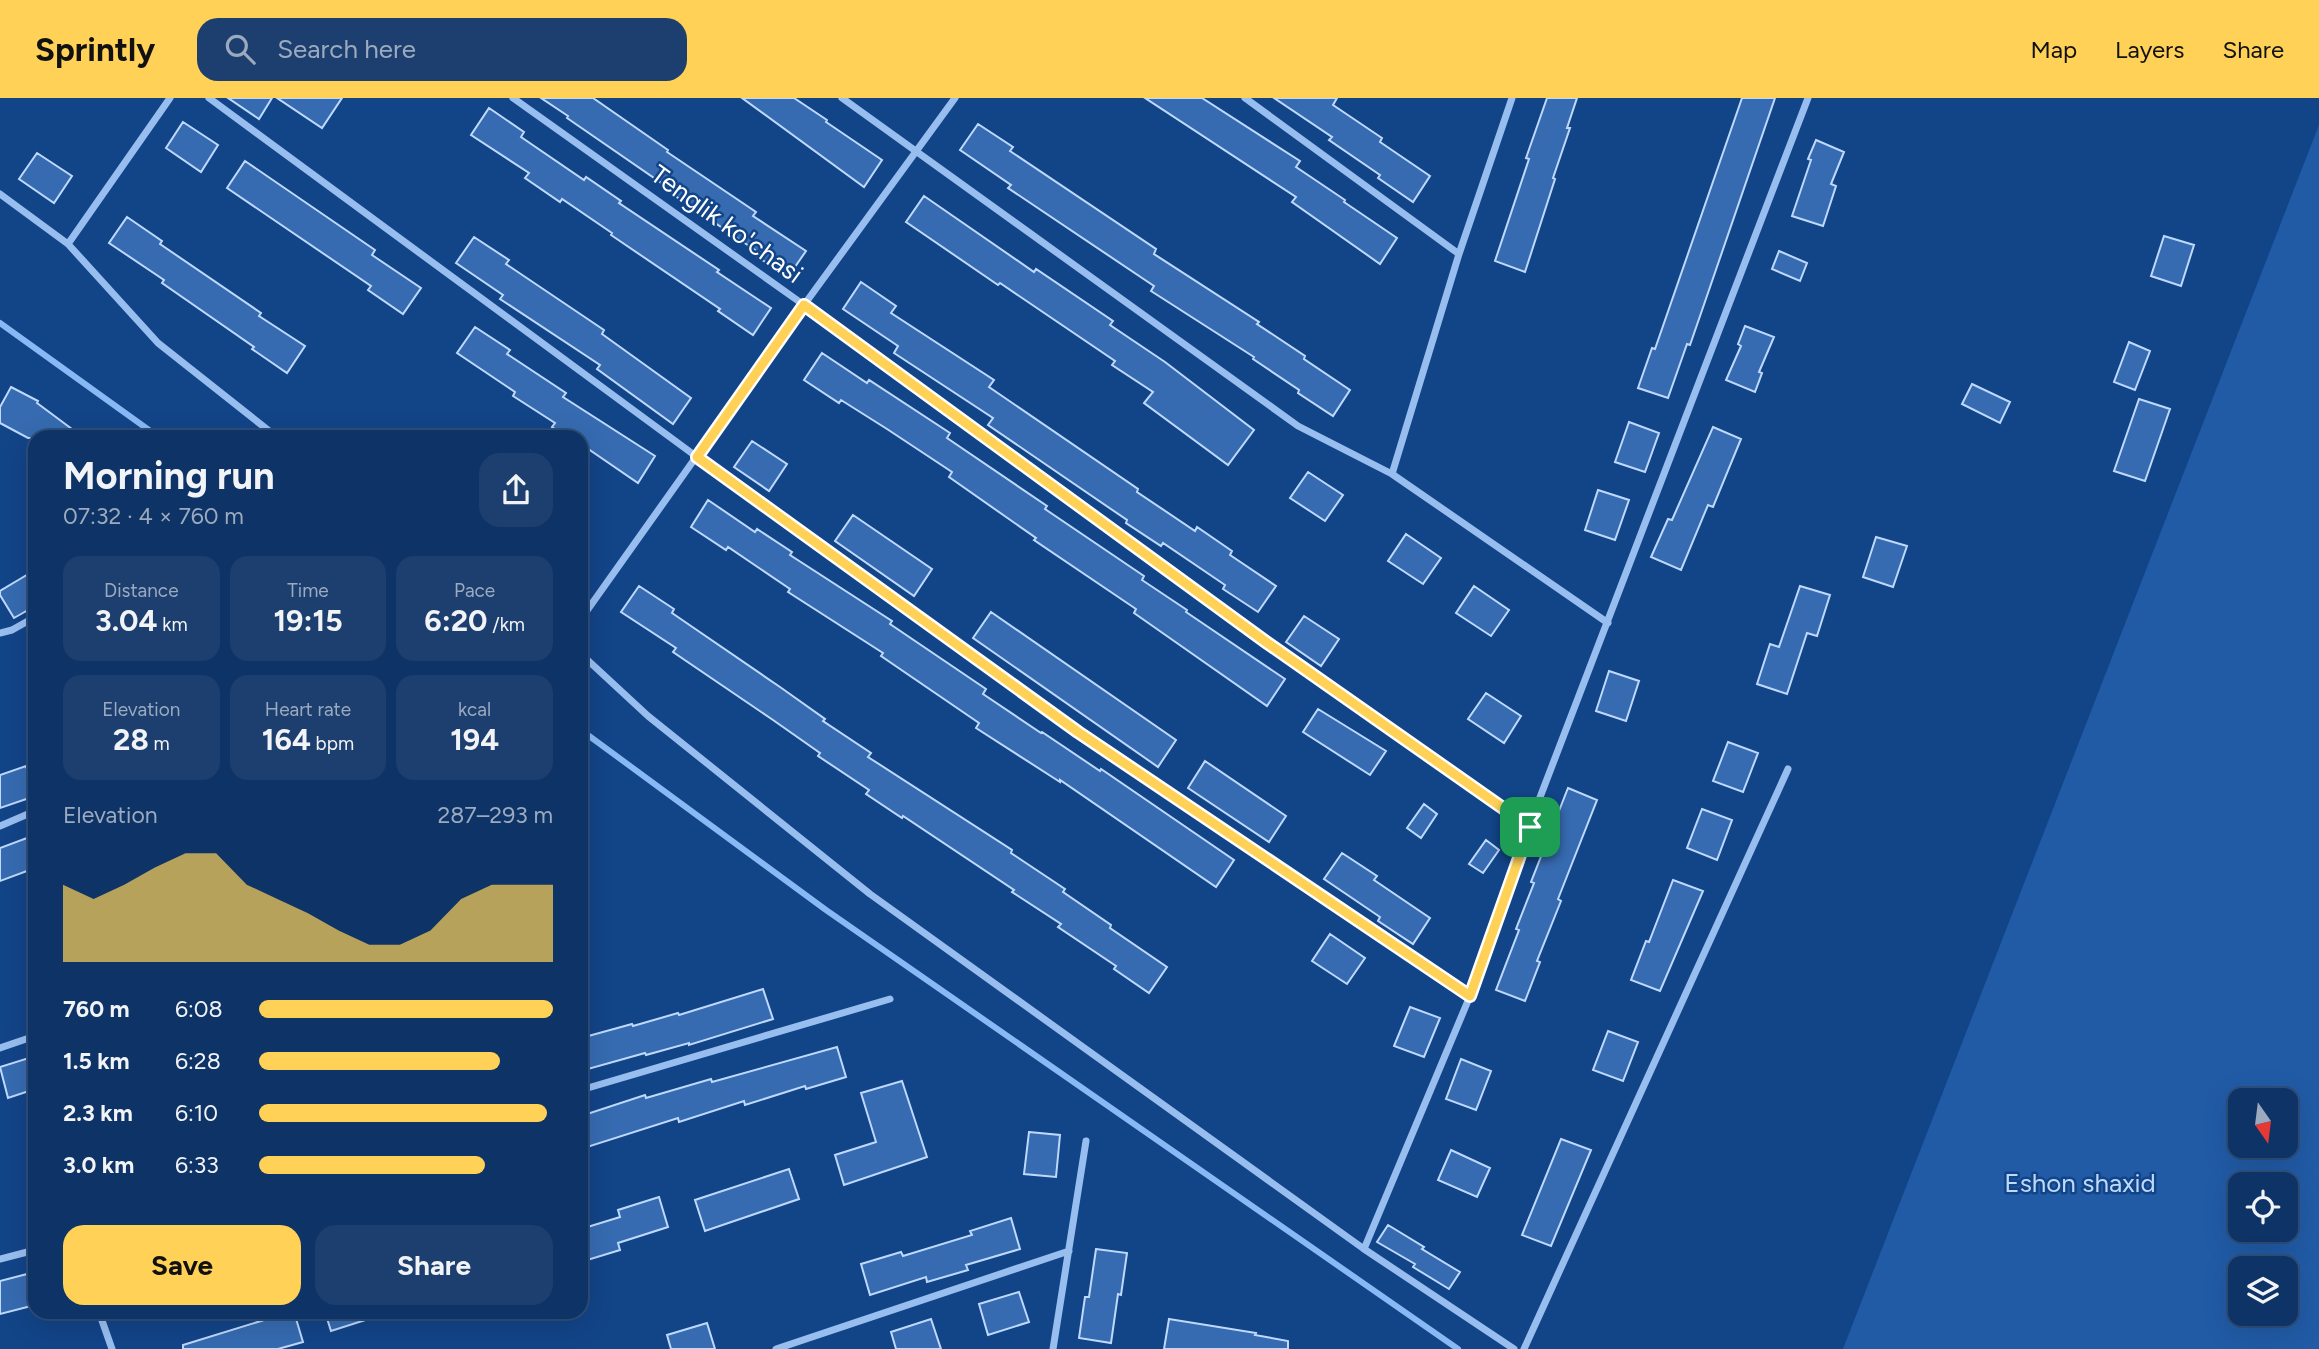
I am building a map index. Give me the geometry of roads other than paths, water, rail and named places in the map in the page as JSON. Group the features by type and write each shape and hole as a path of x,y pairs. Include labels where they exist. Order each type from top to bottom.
{"street":[{"path":"68,244 170,98"},
{"path":"209,98 697,457 1078,732 1470,996"},
{"name":"Tenglik ko'chasi","path":"513,98 804,305 1266,642 1530,827"},
{"path":"842,98 1298,426 1392,474 1608,623"},
{"path":"588,609 955,98"},
{"path":"1245,98 1459,254"},
{"path":"1392,474 1459,254 1512,98"},
{"path":"1364,1249 1470,996 1530,827 1808,98"},
{"path":"0,194 68,244 158,343 268,430"},
{"path":"0,633 28,621"},
{"path":"588,660 648,716 870,894 1364,1249 1514,1349"},
{"path":"1524,1349 1788,769"},
{"path":"0,826 28,814"},
{"path":"588,1088 890,999"},
{"path":"0,1048 28,1038"},
{"path":"1054,1349 1086,1140"},
{"path":"776,1349 1069,1251"},
{"path":"0,1259 28,1252"},
{"path":"101,1319 112,1349"}],"waterway":[{"path":"0,323 149,430"},
{"path":"588,735 826,910 1458,1349"}],"park label":[{"name":"Eshon shaxid","path":"2080,1183"}]}
